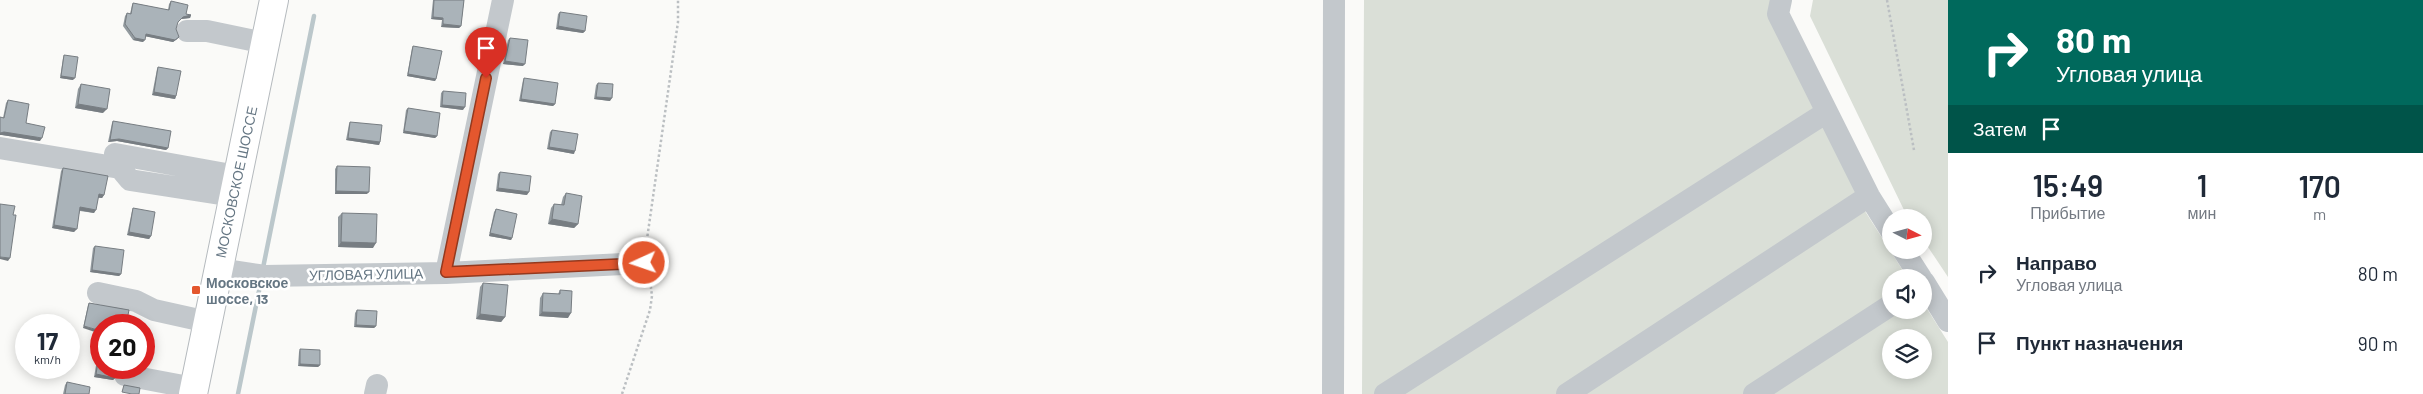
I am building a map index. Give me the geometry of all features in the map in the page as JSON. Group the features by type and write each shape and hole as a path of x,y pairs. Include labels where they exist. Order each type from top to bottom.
{"main road":[{"name":"МОСКОВСКОЕ ШОССЕ","path":"193,391 274,0"}],"street":[{"path":"446,272 502,0"},
{"path":"1333,394 1334,0"},
{"path":"1781,0 1778,14 1869,196 1882,217"},
{"path":"187,31 207,31 265,42"},
{"path":"1385,394 1827,112"},
{"path":"0,148 120,168 130,180 235,186"},
{"path":"115,154 235,186"},
{"path":"1567,394 1869,196"},
{"name":"УГЛОВАЯ УЛИЦА","path":"218,269 265,276 446,272 644,263"},
{"path":"98,293 136,301 154,310 208,322"},
{"path":"1932,296 1948,321"},
{"path":"1754,394 1882,311"},
{"path":"142,379 193,391"}],"path":[{"path":"622,394 632,360 643,333 652,296 650,277 644,263 678,22 678,0"},
{"path":"1888,0 1914,150"}],"shaded area":[{"path":"1364,0 1781,0 1863,208 1882,238 1882,259 1896,259 1902,269 1882,269 1882,319 1932,319 1932,317 1948,342 1948,394 1362,394"},
{"path":"1813,0 1948,0 1948,277 1932,253 1932,209 1904,209 1810,16"}],"building":[{"path":"434,0 464,0 461,26 443,24 443,18 433,17"},
{"path":"171,1 188,5 186,14 191,15 183,17 178,22 176,29 179,37 175,40 146,34 145,40 135,38 125,24 127,13 131,14 133,3 169,10"},
{"path":"560,12 587,16 585,31 558,26"},
{"path":"510,38 528,40 525,64 505,61"},
{"path":"413,46 442,51 436,79 408,74"},
{"path":"64,55 78,57 75,78 61,76"},
{"path":"158,67 181,71 176,96 154,92"},
{"path":"524,78 558,83 555,104 521,99"},
{"path":"598,83 613,84 612,98 596,97"},
{"path":"81,84 110,89 107,109 78,104"},
{"path":"443,91 466,93 465,107 442,105"},
{"path":"8,100 29,104 26,123 45,127 42,138 0,133 0,117 4,118"},
{"path":"408,108 440,113 437,136 404,131"},
{"path":"113,121 171,131 168,148 119,139 110,140"},
{"path":"350,122 382,125 380,142 348,138"},
{"path":"552,130 578,134 575,151 549,147"},
{"path":"337,166 370,167 369,192 336,191"},
{"path":"63,168 108,176 104,195 99,194 96,210 80,207 77,229 54,225"},
{"path":"500,172 531,176 529,192 498,188"},
{"path":"566,193 582,196 578,224 552,219 554,204 564,205"},
{"path":"0,204 15,206 13,215 16,215 10,258 0,257"},
{"path":"133,208 155,212 151,236 129,232"},
{"path":"496,209 517,214 512,238 490,233"},
{"path":"342,213 377,214 376,243 341,242"},
{"path":"95,246 124,250 121,274 92,270"},
{"path":"483,283 508,285 505,317 480,314"},
{"path":"560,290 572,291 571,313 542,312 543,293 560,294"},
{"path":"89,303 129,310 128,314 90,314 90,328 84,326"},
{"path":"357,310 377,311 376,326 356,325"},
{"path":"300,349 320,350 320,365 300,364"},
{"path":"67,382 90,387 89,394 65,394"},
{"path":"124,385 140,388 139,394 122,392"}],"waterway":[{"path":"263,268 314,16"},
{"path":"238,394 260,286"}],"place":[{"name":"Московское шоссе, 13","path":"196,290"}],"route":[{"path":"486,78 446,272 644,263"}]}
